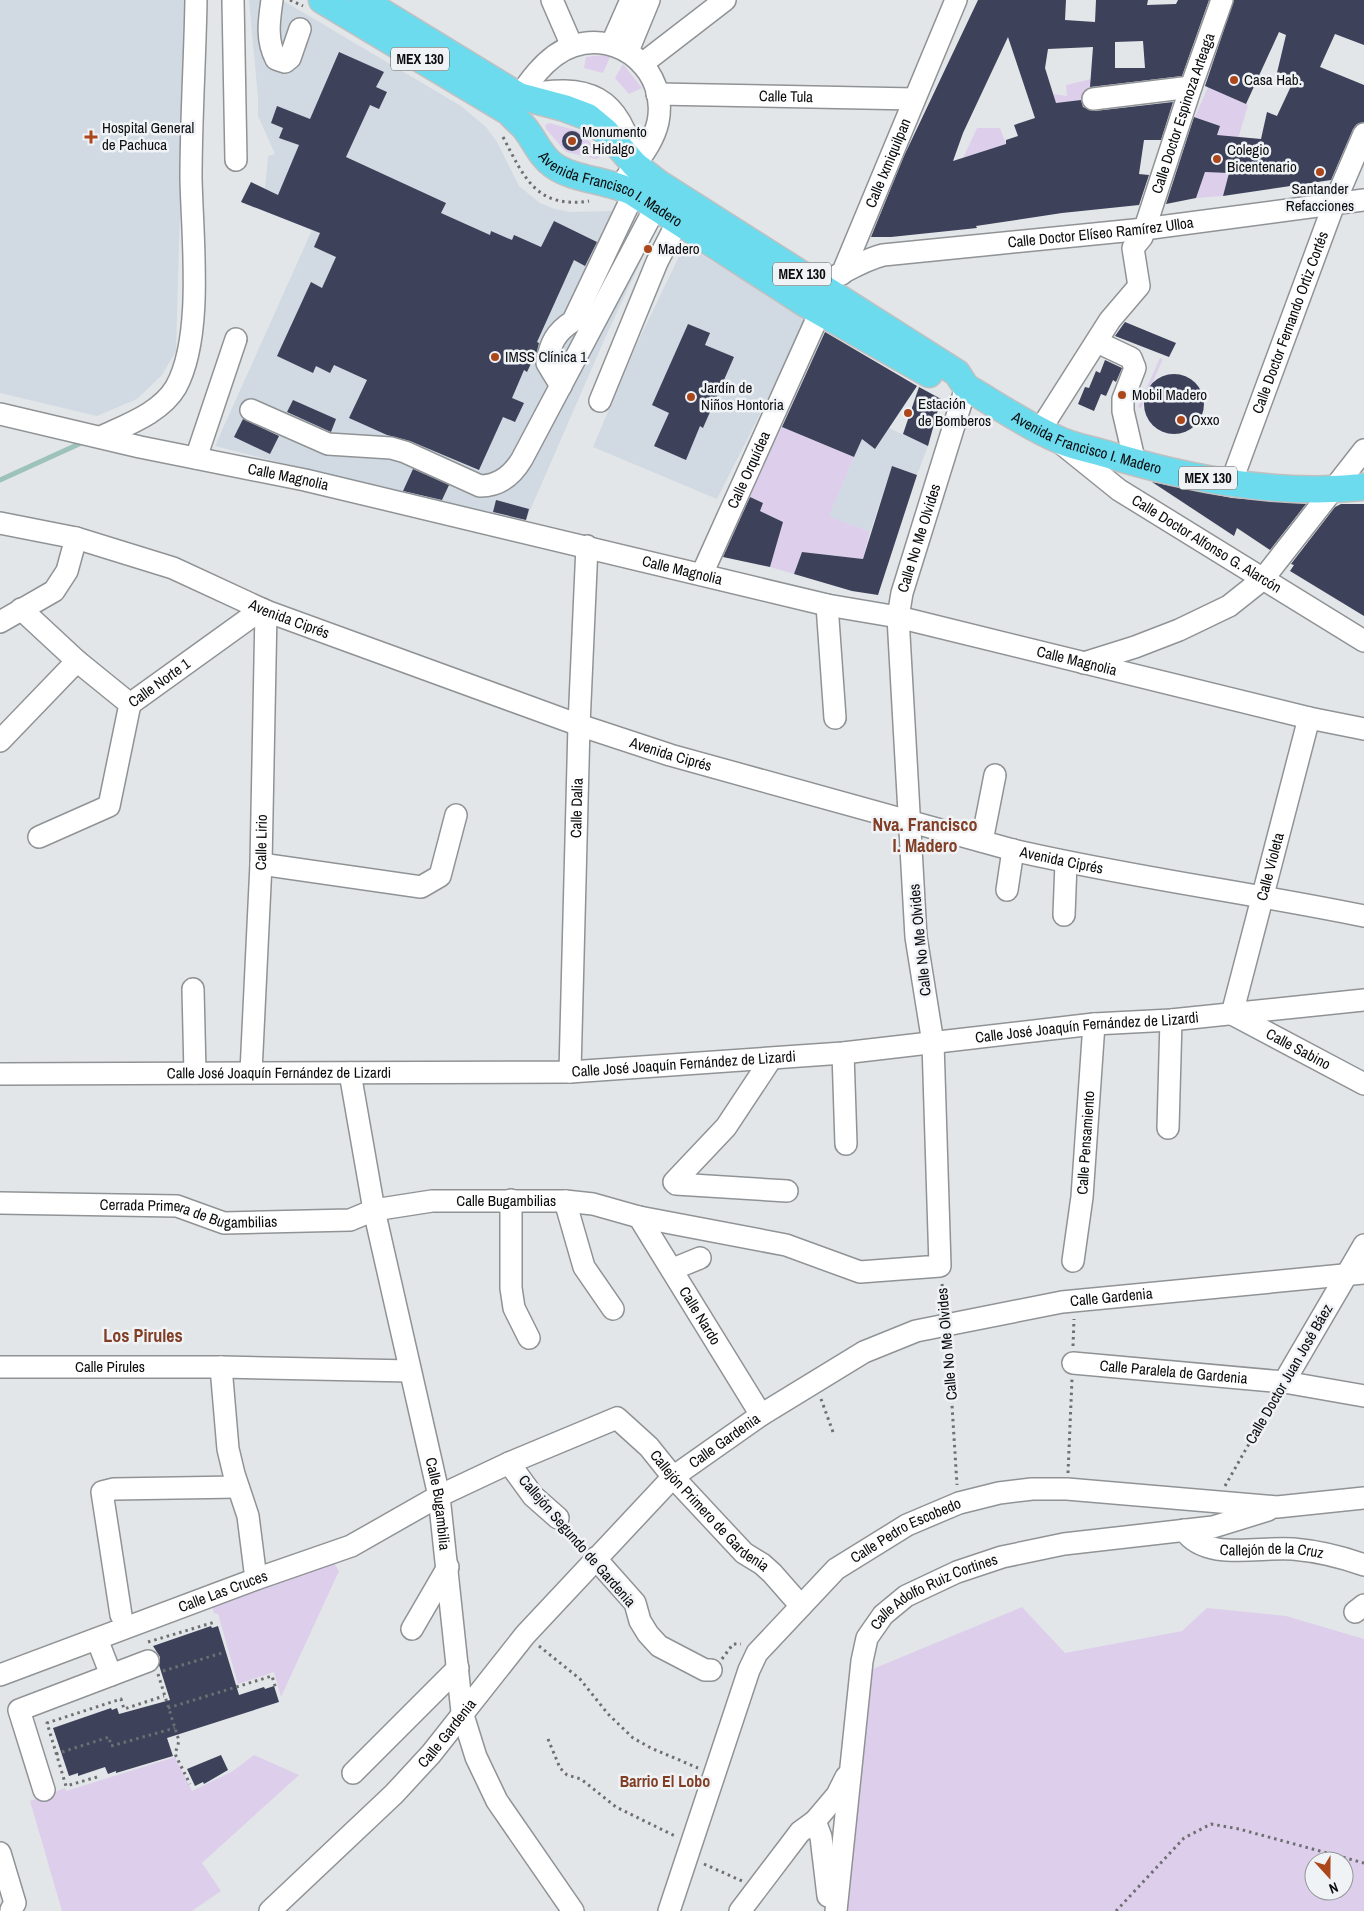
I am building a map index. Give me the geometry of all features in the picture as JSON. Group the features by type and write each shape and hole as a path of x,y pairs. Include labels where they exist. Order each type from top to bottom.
{"main road":[{"name":"Avenida Francisco I. Madero","path":"362,0 514,104 535,147 554,166 576,176 630,181"},
{"name":"Avenida Francisco I. Madero","path":"330,2 514,104 564,108 588,117 606,132 630,181 788,292 834,312 957,373 966,386 1048,435 1135,463 1231,483 1282,489 1334,490 1364,487"},
{"name":"Avenida Francisco I. Madero","path":"673,211 830,279 834,312"}],"street":[{"path":"101,437 154,411 175,388 186,360 194,298 191,176 196,0"},
{"path":"233,0 236,160"},
{"path":"272,0 268,32 271,50 276,59 285,62 290,58 300,29"},
{"path":"552,0 572,46"},
{"path":"627,53 631,0"},
{"path":"627,53 650,0"},
{"path":"627,53 725,0"},
{"name":"Calle Ixmiquilpan","path":"830,279 914,99 956,0"},
{"name":"Calle Doctor Espinoza Arteaga","path":"1048,435 1110,320 1138,286 1133,248 1142,237 1191,87 1222,0"},
{"path":"251,410 328,444 391,448 405,452 480,486 491,486 506,479 516,469 561,386 630,181 650,145 658,120 657,94 652,78 627,53 591,42 572,46 558,54 541,68 514,104"},
{"path":"1093,98 1191,87"},
{"name":"Calle Tula","path":"657,94 914,99"},
{"name":"Calle Doctor Fernando Ortiz Cortés","path":"1231,483 1334,204 1364,134"},
{"name":"Calle Doctor Elíseo Ramírez Ulloa","path":"830,279 856,264 883,255 1144,229 1364,200"},
{"path":"561,386 547,363 550,345 556,334 582,324 673,211"},
{"path":"600,401 673,211"},
{"path":"788,292 830,279"},
{"name":"Calle Orquídea","path":"702,574 834,312"},
{"path":"196,458 236,339"},
{"path":"1097,342 1131,358 1134,362 1135,368 1123,400 1123,411 1135,463"},
{"name":"Calle No Me Olvides","path":"940,1266 933,1043 916,937 898,617 902,593 966,386"},
{"name":"Calle Magnolia","path":"0,414 196,458 305,480 827,605 898,617 1309,718 1364,729"},
{"name":"Calle Doctor Alfonso G. Alarcón","path":"1048,435 1119,490 1364,641"},
{"path":"1083,663 1135,647 1179,630 1229,606 1263,578 1364,450"},
{"name":"Avenida Ciprés","path":"0,523 76,538 173,568 264,610 579,726 670,755 1066,863 1262,895 1364,916"},
{"path":"0,622 54,591 62,580 76,538"},
{"name":"Calle Dalia","path":"570,1072 579,726 587,546"},
{"path":"827,605 835,718"},
{"name":"Calle Norte 1","path":"22,609 77,661 130,704 264,610"},
{"name":"Calle Lirio","path":"252,1072 261,864 264,610"},
{"path":"0,741 77,661"},
{"path":"39,837 109,806 130,704"},
{"name":"Calle Violeta","path":"1232,1014 1309,718"},
{"path":"982,841 995,775"},
{"path":"261,864 421,887 440,876 456,815"},
{"path":"1008,890 1013,850"},
{"path":"1064,914 1066,863"},
{"path":"193,989 195,1072"},
{"name":"Calle José Joaquín Fernández de Lizardi","path":"0,1074 570,1072 843,1053 1094,1024 1171,1020 1364,1000"},
{"name":"Calle Sabino","path":"1232,1014 1364,1084"},
{"path":"1168,1128 1171,1020"},
{"name":"Calle Pensamiento","path":"1073,1261 1082,1197 1094,1024"},
{"path":"843,1053 846,1144"},
{"path":"771,1059 726,1127 674,1182 676,1184 787,1191"},
{"name":"Calle Bugambilia","path":"350,1073 374,1210 439,1496 462,1712 476,1756 497,1801 570,1910"},
{"path":"511,1200 511,1288 514,1308 530,1338"},
{"name":"Calle Bugambilias","path":"374,1210 432,1201 565,1201 593,1204 639,1217 786,1245 860,1272 940,1266"},
{"path":"565,1201 584,1267 613,1309"},
{"name":"Cerrada Primera de Bugambilias","path":"0,1203 177,1206 224,1223 350,1220 374,1210"},
{"name":"Calle Nardo","path":"639,1217 761,1415"},
{"name":"Calle Doctor Juan José Báez","path":"1284,1382 1355,1274 1364,1245"},
{"path":"673,1270 700,1258"},
{"name":"Calle Gardenia","path":"270,1911 394,1794 431,1754 462,1712 525,1635 595,1558 673,1478 761,1415 864,1352 916,1331 1075,1301 1355,1274"},
{"name":"Calle Paralela de Gardenia","path":"1073,1363 1284,1382 1364,1396"},
{"path":"220,1367 228,1449 248,1516 256,1579"},
{"name":"Calle Pirules","path":"0,1368 220,1367 410,1371"},
{"name":"Calle Las Cruces","path":"0,1676 256,1579 351,1546 439,1496 509,1463 617,1418"},
{"name":"Callejón Primero de Gardenia","path":"617,1418 649,1447 673,1478 744,1553 762,1564 772,1573 801,1606"},
{"name":"Callejón Segundo de Gardenia","path":"509,1463 533,1496 558,1518"},
{"path":"121,1615 102,1492 114,1489 238,1487"},
{"name":"Calle Pedro Escobedo","path":"669,1911 749,1670 757,1653 836,1569 907,1525 959,1503 1016,1491 1067,1489 1277,1507 1364,1498"},
{"name":"Calle Adolfo Ruiz Cortines","path":"836,1911 862,1661 867,1638 883,1615 906,1596 957,1572 1002,1556 1064,1544 1213,1527 1277,1507"},
{"name":"Callejón de la Cruz","path":"1184,1530 1191,1540 1204,1546 1246,1550 1292,1549 1328,1555 1364,1565"},
{"name":"Callejón Segundo de Gardenia","path":"595,1558 635,1603 640,1621 659,1646 705,1670 711,1670"},
{"path":"412,1629 448,1567"},
{"path":"97,1639 111,1675"},
{"path":"44,1790 19,1710 111,1675 153,1664"},
{"path":"353,1773 458,1668"},
{"path":"740,1911 800,1832 815,1821 837,1795 850,1771"},
{"path":"815,1821 821,1837 830,1911"},
{"path":"0,1853 15,1903 12,1910"}],"path":[{"name":"Calle No Me Olvides","path":"940,1266 947,1324 959,1503"},
{"path":"1067,1489 1075,1301"},
{"name":"Calle Doctor Juan José Báez","path":"1215,1503 1284,1382"},
{"path":"815,1383 833,1432"},
{"name":"Callejón Segundo de Gardenia","path":"558,1518 595,1558"},
{"path":"190,1784 175,1754 179,1741 147,1642 215,1622"},
{"path":"525,1635 580,1679 608,1714 633,1738 651,1748 714,1775"},
{"path":"711,1670 718,1666 733,1644 740,1644 757,1653"},
{"path":"153,1664 225,1652"},
{"path":"168,1708 272,1676 276,1689"},
{"path":"97,1777 66,1786 47,1723 121,1699 124,1709 164,1696"},
{"path":"56,1754 109,1737 111,1746 175,1728"},
{"path":"548,1740 560,1768 566,1775 581,1779 616,1807 689,1851 757,1888"},
{"path":"1116,1911 1184,1838 1211,1824 1239,1828 1364,1863"}],"shaded area":[{"name":"Hospital General de Pachuca","path":"0,0 186,0 176,351 162,375 137,399 97,416 0,393"},
{"path":"249,0 282,0 461,106 486,127 497,142 519,186 540,203 570,212 611,211 656,229 605,338 525,522 493,513 440,504 215,446 312,230 241,202 251,182 265,189 268,156 275,154 258,116"},
{"path":"602,55 610,57 603,73 584,68 586,57"},
{"path":"623,64 642,88 629,94 615,78"},
{"path":"1091,79 1103,85 1105,97 1078,100 1067,139 1053,94 1067,96 1066,85"},
{"path":"1208,87 1248,105 1235,149 1212,150 1220,126 1195,117"},
{"path":"549,123 579,131 600,153 600,157 596,159 566,152 546,129 545,125"},
{"path":"977,128 1000,128 1006,144 963,158"},
{"path":"1205,172 1229,173 1223,196 1196,198"},
{"name":"Jardín de Niños Hontoria","path":"685,244 807,321 717,499 593,447 635,348"},
{"path":"1160,358 1163,359 1141,408 1138,407"},
{"path":"782,427 854,457 829,516 870,532 863,559 802,552 794,574 770,567 783,522 760,511 763,503 749,497"},
{"path":"889,428 928,446 917,475 892,466 870,532 828,516 862,439 875,449"},
{"path":"330,1557 339,1571 281,1697 274,1672 238,1684 218,1614 214,1613 210,1601"},
{"path":"1022,1607 1065,1653 1182,1631 1207,1608 1286,1616 1364,1639 1364,1911 838,1911 856,1676"},
{"path":"254,1755 299,1775 202,1863 221,1891 192,1911 62,1911 30,1801 65,1788 66,1791 175,1757 192,1791 233,1771"}],"building":[{"path":"978,0 1066,0 1065,20 1095,22 1096,0 1148,0 1147,5 1176,4 1178,0 1209,0 1182,76 1090,87 1093,47 1048,49 1045,68 1056,103 1081,100 1083,107 1095,111 1173,102 1161,140 1144,140 1139,174 1149,175 1139,205 1062,213 976,226 977,228 891,237 871,237 904,156","holes":["1008,37 1035,118 1014,125 1018,136 1006,140 1006,144 953,161 963,133","1143,41 1145,68 1115,68 1115,42"]},
{"path":"1234,0 1364,0 1364,45 1335,34 1320,67 1364,85 1364,122 1357,124 1353,129 1331,180 1223,196 1229,173 1205,172 1196,198 1166,204 1194,117 1220,126 1217,135 1261,139 1267,112 1277,116 1292,84 1276,77 1286,35 1279,32 1246,104 1205,86"},
{"path":"339,52 384,72 376,87 387,92 379,109 370,105 346,157 446,203 441,213 490,235 491,231 512,240 514,235 541,247 554,221 597,242 585,266 574,260 537,342 539,343 537,351 527,372 524,370 512,398 524,403 515,422 503,417 479,470 410,441 387,435 349,418 367,380 334,365 330,373 316,366 313,373 277,356 311,282 322,288 336,257 314,247 320,233 241,202 251,182 278,195 299,145 279,138 283,128 271,123 277,106 310,119"},
{"path":"568,131 576,131 582,137 582,145 576,151 568,151 562,145 562,137"},
{"path":"1125,322 1176,343 1169,357 1115,336"},
{"path":"688,324 710,333 705,345 734,357 703,428 700,426 686,460 654,446 669,413 652,405"},
{"path":"825,332 917,386 875,449 862,439 854,457 782,427"},
{"path":"1105,360 1122,368 1116,382 1113,380 1106,396 1101,394 1094,411 1078,404 1085,387 1089,388 1096,371 1100,373"},
{"name":"Oxxo","path":"1174,374 1190,379 1195,383 1199,388 1204,404 1199,420 1195,425 1190,429 1174,434 1158,429 1153,425 1149,420 1144,404 1149,388 1153,383 1158,379"},
{"path":"919,387 941,399 928,446 903,434"},
{"path":"293,400 336,419 331,432 287,412"},
{"path":"243,419 279,436 270,454 234,437"},
{"path":"892,466 917,475 878,595 852,591 794,574 802,552 863,559"},
{"path":"413,469 449,485 442,500 403,491"},
{"path":"1152,482 1232,498 1306,504 1270,550 1237,528 1234,536"},
{"path":"750,497 763,503 760,511 783,522 770,567 723,557"},
{"path":"496,500 529,509 526,520 493,512"},
{"path":"1341,504 1364,504 1364,616 1290,571 1294,565 1291,564 1335,507"},
{"path":"211,1626 212,1628 218,1626 239,1695 264,1687 265,1689 274,1686 279,1702 167,1738 173,1756 116,1773 116,1771 108,1774 105,1767 78,1776 78,1773 69,1776 53,1728 111,1708 112,1710 117,1708 119,1714 170,1700 159,1665 160,1657 153,1646"},
{"path":"221,1755 228,1770 204,1784 203,1782 195,1786 187,1769"}],"waterway":[{"path":"0,480 79,444"}],"place":[{"name":"Casa Hab.","path":"1234,80"},
{"name":"Hospital General de Pachuca","path":"91,137"},
{"name":"Monumento a Hidalgo","path":"572,141"},
{"name":"Colegio Bicentenario","path":"1217,159"},
{"name":"Santander Refacciones","path":"1320,172"},
{"name":"Madero","path":"648,249"},
{"name":"IMSS Clínica 1","path":"495,357"},
{"name":"Mobil Madero","path":"1122,395"},
{"name":"Jardín de Niños Hontoria","path":"691,397"},
{"name":"Estación de Bomberos","path":"908,413"},
{"name":"Oxxo","path":"1181,420"}],"district":[{"name":"Nva. Francisco I. Madero","path":"925,835"},
{"name":"Los Pirules","path":"143,1336"},
{"name":"Barrio El Lobo","path":"665,1781"}]}
